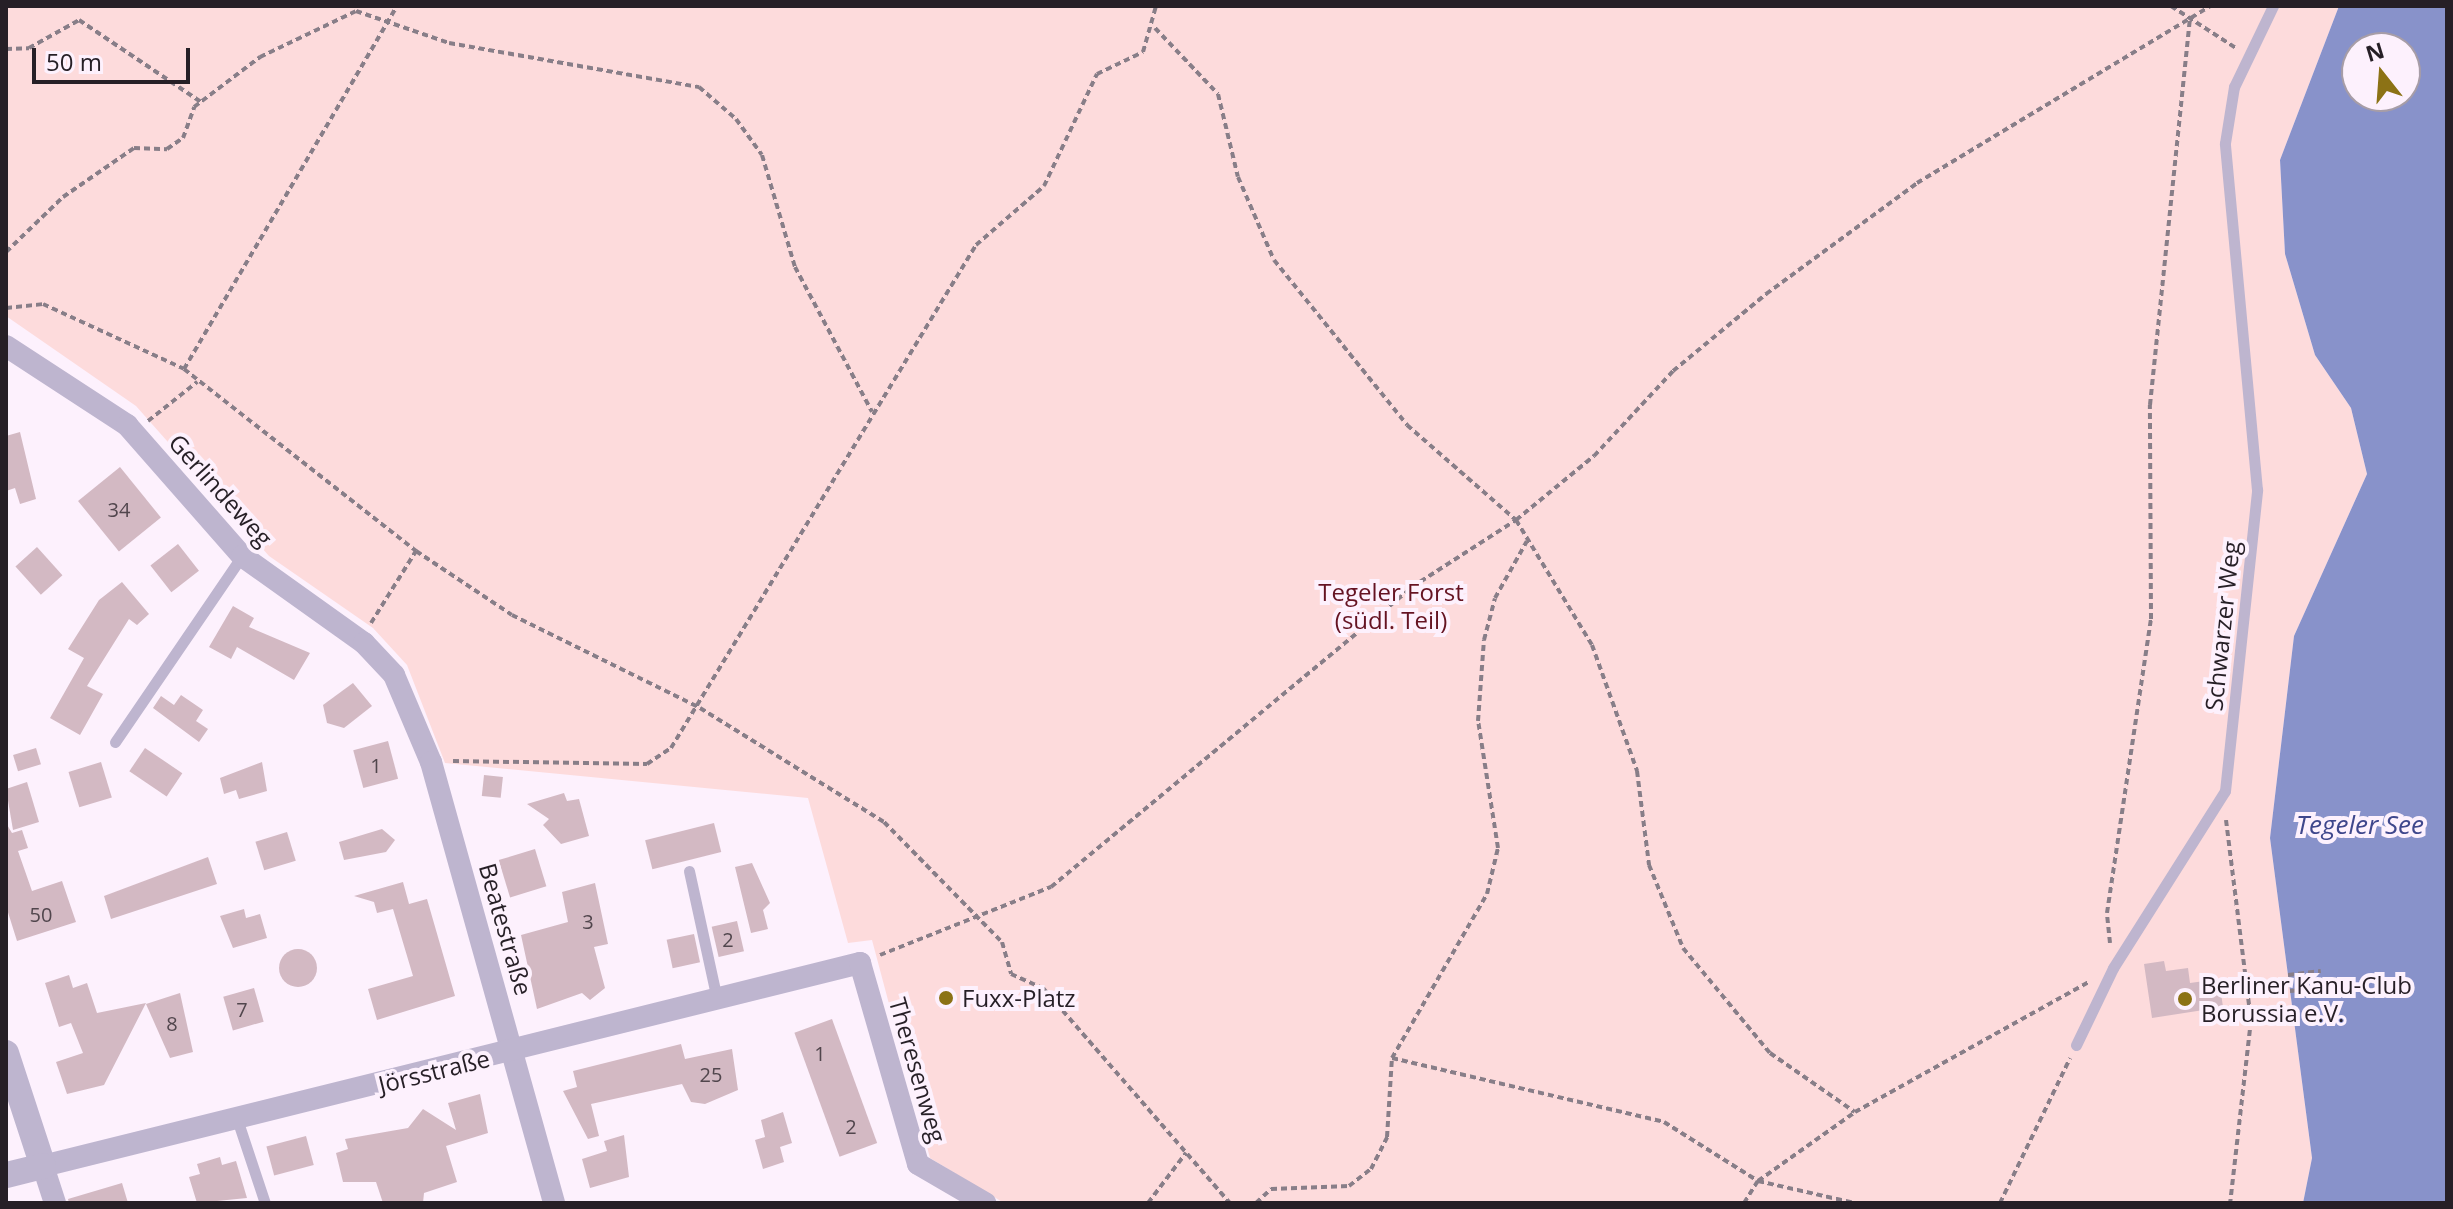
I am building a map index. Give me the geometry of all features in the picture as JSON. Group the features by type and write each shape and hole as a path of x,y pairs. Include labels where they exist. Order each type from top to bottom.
{"street":[{"name":"Gerlindeweg","path":"6,346 135,434 242,556 364,643 394,675"},
{"name":"Beatestraße","path":"394,675 431,762 554,1203"},
{"name":"Jörsstraße","path":"6,1175 513,1052 860,963"},
{"name":"Theresenweg","path":"860,963 918,1164 985,1203"},
{"path":"6,1053 55,1203"}],"lane":[{"name":"Schwarzer Weg","path":"2076,1045 2113,968 2225,791 2256,515 2224,180 2229,114 2247,55 2273,6"},
{"path":"115,742 242,556"},
{"path":"689,871 717,999"},
{"path":"237,1119 265,1203"}],"path":[{"path":"184,369 397,6"},
{"path":"431,762 647,764 671,748 700,708 872,412 976,245 1044,186 1097,74 1143,52 1155,28 1156,6"},
{"path":"2171,6 2247,55"},
{"path":"860,963 976,913 1051,887 1412,587 1516,520 1594,456 1673,371 1831,246 1917,183 2210,6"},
{"path":"6,252 63,197 134,148 167,149 183,138 201,102 260,57 356,11 388,19 449,43 699,87 736,119 762,155 795,267 872,412"},
{"path":"1744,1203 1758,1181 1855,1112 2113,968 2107,913 2151,619 2150,405 2190,18"},
{"path":"6,49 29,48 79,20 201,102"},
{"path":"1155,28 1218,94 1238,177 1274,260 1407,425 1516,520 1592,645 1637,771 1649,865 1683,948 1770,1053 1855,1112"},
{"path":"6,308 43,304 184,369 416,551 512,615 700,708 884,822 1002,942 1011,974 1043,988 1230,1203"},
{"path":"135,434 197,382"},
{"path":"1256,1203 1271,1189 1349,1186 1371,1169 1387,1137 1392,1058 1487,894 1498,848 1478,721 1484,640 1495,598 1527,541"},
{"path":"364,643 375,611 416,551"},
{"path":"2225,791 2251,1012 2230,1203"},
{"path":"2288,975 2321,971"},
{"path":"2290,991 2336,987"},
{"path":"2000,1203 2076,1045"},
{"path":"1392,1058 1664,1122 1758,1181 1855,1203"},
{"path":"1148,1203 1186,1153"}],"green space":[{"name":"Tegeler Forst (südl. Teil)","path":"6,6 2339,6 2280,160 2285,254 2315,355 2351,408 2367,474 2294,636 2270,838 2312,1158 2303,1203 1004,1203 930,1158 872,940 848,943 808,798 445,763 407,665 373,628 269,556 136,406 6,316"}],"water":[{"name":"Tegeler See","path":"2339,6 2447,6 2447,1203 2303,1203 2312,1158 2270,838 2294,636 2367,474 2351,408 2315,355 2285,254 2280,160"}],"building":[{"path":"20,432 36,499 20,504 15,488 6,491 6,436"},
{"path":"120,467 161,518 119,551 78,501"},
{"path":"178,544 199,571 171,592 150,566"},
{"path":"37,547 62,575 41,595 15,566"},
{"path":"122,582 149,614 137,625 129,619 87,686 103,694 80,735 50,718 84,658 68,649 99,600"},
{"path":"233,606 254,618 249,627 310,653 294,680 237,647 231,659 209,647"},
{"path":"353,683 372,706 344,728 327,723 323,705"},
{"path":"181,695 203,710 196,721 208,729 199,742 153,708 161,696 174,705"},
{"path":"388,741 398,779 363,788 353,750"},
{"path":"36,748 41,764 18,771 13,755"},
{"path":"145,748 182,773 167,796 129,771"},
{"path":"101,762 112,797 79,807 68,772"},
{"path":"262,762 267,791 239,799 236,790 224,794 220,778"},
{"path":"484,775 503,777 501,798 482,796"},
{"path":"27,782 39,822 13,830 6,789"},
{"path":"564,793 567,801 579,799 589,836 561,844 543,825 549,819 527,804"},
{"path":"6,823 12,833 22,830 28,848 18,851 32,891 62,881 76,922 17,941 6,906"},
{"path":"714,823 721,852 652,869 645,840"},
{"path":"382,829 395,840 386,852 344,860 339,842"},
{"path":"287,832 296,861 264,870 255,842"},
{"path":"535,849 546,886 510,897 499,860"},
{"path":"208,857 217,884 111,919 104,896"},
{"path":"752,863 770,903 763,910 768,929 751,933 735,867"},
{"path":"403,882 409,904 427,899 455,996 377,1020 368,989 413,976 393,909 377,913 374,902 354,896"},
{"path":"595,883 608,944 594,947 605,988 590,1000 582,993 537,1009 521,935 568,922 562,892"},
{"path":"244,909 246,918 260,914 267,938 233,948 220,916"},
{"path":"737,921 744,951 719,957 712,927"},
{"path":"694,934 700,962 673,968 667,940"},
{"path":"298,949 311,955 317,968 311,981 298,987 285,981 279,968 285,955"},
{"name":"Berliner Kanu-Club Borussia e.V.","path":"2164,961 2166,971 2188,968 2190,983 2219,979 2223,1007 2152,1018 2144,964"},
{"path":"69,975 73,988 87,983 97,1013 146,1003 104,1085 67,1094 56,1062 83,1053 71,1023 59,1027 45,983"},
{"path":"254,988 264,1022 233,1030 223,997"},
{"path":"180,993 193,1052 170,1058 146,1004"},
{"path":"832,1019 877,1143 840,1157 794,1033"},
{"path":"681,1044 685,1059 732,1049 738,1090 705,1104 691,1102 682,1084 591,1104 599,1136 588,1139 563,1091 577,1087 573,1071"},
{"path":"480,1094 488,1133 446,1146 457,1182 424,1193 423,1203 383,1203 376,1182 343,1182 336,1153 348,1149 345,1139 408,1128 423,1109 456,1130 448,1103"},
{"path":"783,1112 792,1143 780,1147 784,1162 763,1169 755,1140 765,1137 761,1120"},
{"path":"624,1135 629,1177 590,1188 582,1159 607,1151 604,1141"},
{"path":"306,1136 314,1165 274,1176 266,1147"},
{"path":"220,1157 222,1165 236,1161 247,1198 197,1203 189,1177 200,1174 197,1164"},
{"path":"122,1183 128,1203 69,1203 68,1199"}],"place":[{"name":"Fuxx-Platz","path":"946,998"},
{"name":"Berliner Kanu-Club Borussia e.V.","path":"2185,999"}]}
